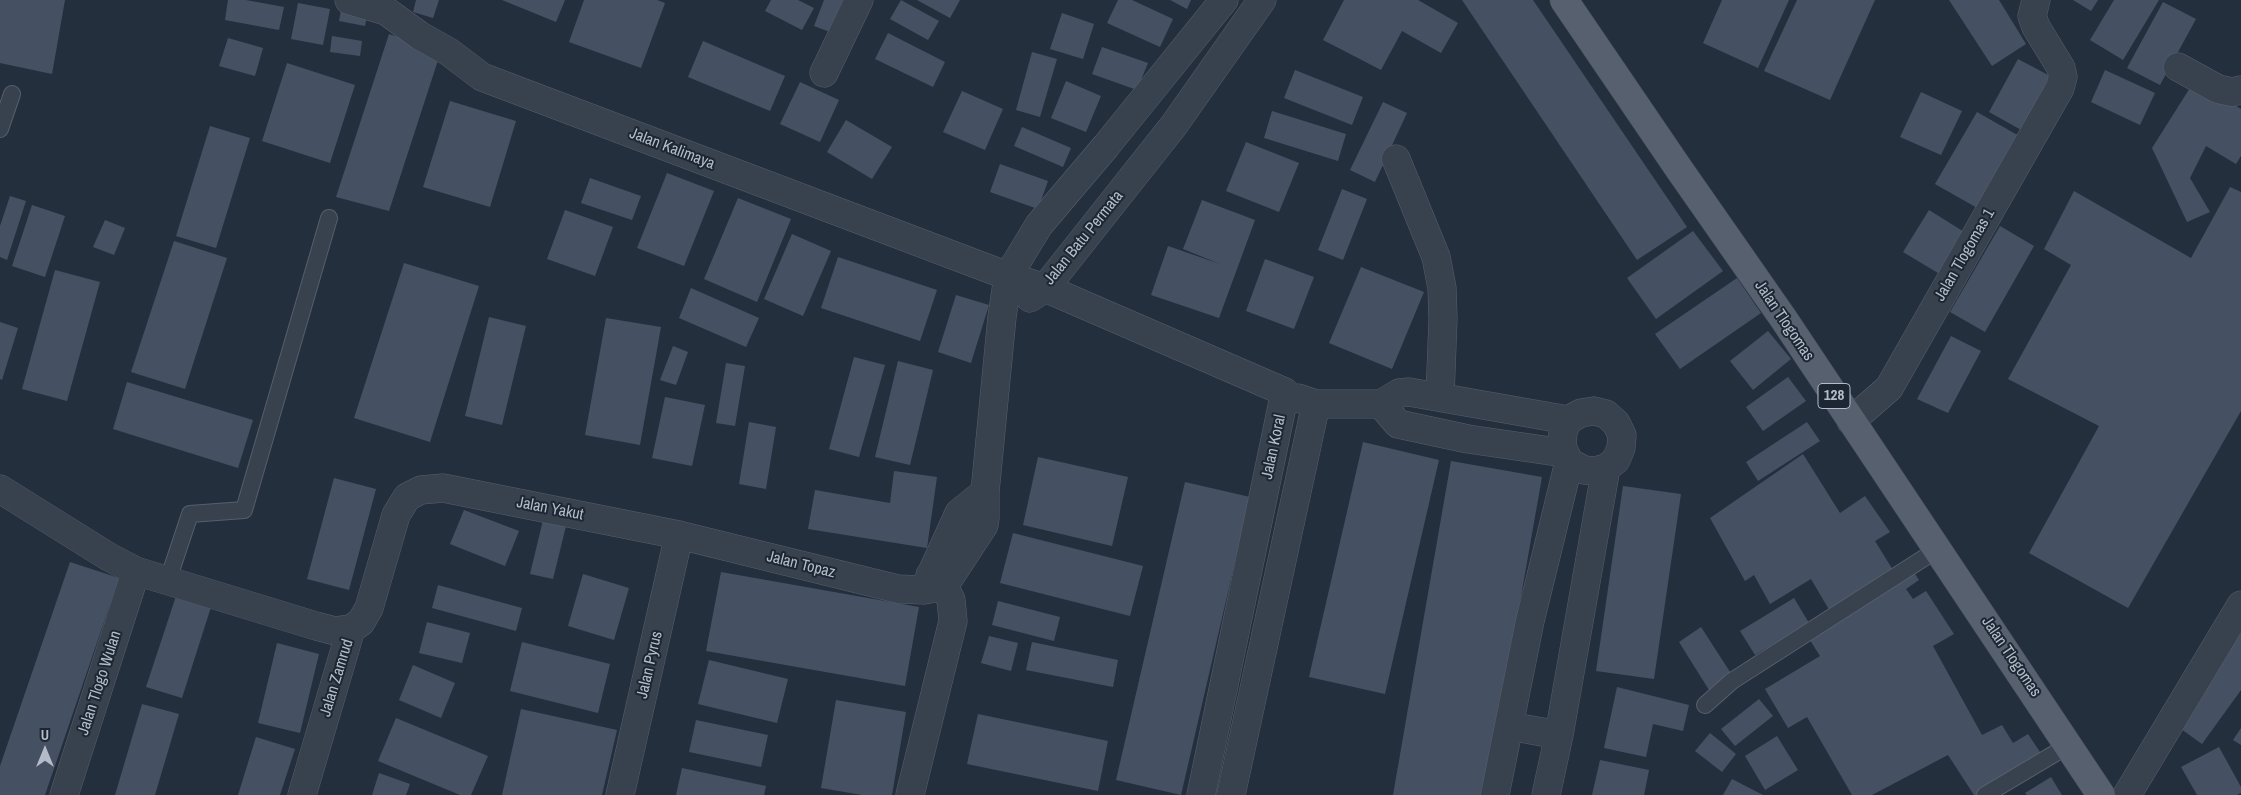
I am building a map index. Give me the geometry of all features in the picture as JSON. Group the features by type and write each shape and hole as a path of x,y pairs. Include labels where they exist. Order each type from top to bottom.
{"main road":[{"name":"Jalan Tlogomas","path":"1564,0 1783,318 2101,795"}],"street":[{"name":"Jalan Kalimaya","path":"349,0 386,11 419,35 449,52 482,77 1008,276"},
{"path":"824,72 859,0"},
{"path":"910,795 952,631 951,600 933,584 984,525 985,492 1002,317 1008,276 1039,225 1106,146 1224,0"},
{"name":"Jalan Batu Permata","path":"1002,317 1045,288 1174,125 1262,0"},
{"name":"Jalan Tlogomas 1","path":"1851,421 1889,388 2060,88 2063,77 2056,56 2036,27 2032,16 2036,0"},
{"path":"2178,67 2218,89 2232,92 2241,90"},
{"path":"1396,158 1436,257 1442,288 1443,319 1440,397"},
{"name":"Jalan Koral","path":"1008,276 1045,288 1285,392 1201,795"},
{"path":"1285,392 1316,404 1381,404 1399,394 1408,392 1568,420 1581,413 1594,411 1606,414 1616,423 1622,435 1621,448 1616,460 1606,468 1595,471 1584,470 1567,457 1398,424 1381,404"},
{"path":"1231,795 1316,404"},
{"path":"1495,795 1530,621 1567,457 1563,432 1568,420"},
{"path":"1546,795 1559,735 1606,468"},
{"name":"Jalan Yakut","path":"421,490 443,488 679,535"},
{"name":"Jalan Zamrud","path":"302,795 351,629 361,622 369,608 396,515 407,497 421,490"},
{"path":"1,496 136,571 316,626 335,630 351,629"},
{"name":"Jalan Topaz","path":"679,535 898,589 933,584"},
{"name":"Jalan Pyrus","path":"620,795 679,535"},
{"name":"Jalan Tlogo Wulan","path":"64,795 136,571"},
{"path":"2127,795 2241,604"},
{"path":"1509,726 1559,735"}],"lane":[{"path":"2,119 12,94"},
{"path":"168,580 190,514 244,510 329,218"},
{"path":"1705,705 1732,681 1938,549"},
{"path":"1984,795 2069,745"}],"building":[{"path":"0,0 65,0 52,74 0,63"},
{"path":"228,0 246,0 284,7 279,30 225,20"},
{"path":"416,0 439,0 433,18 413,12"},
{"path":"502,0 565,0 556,22"},
{"path":"584,0 657,0 665,3 641,68 569,42"},
{"path":"771,0 798,0 814,8 802,30 765,11"},
{"path":"824,0 851,0 838,35 814,26"},
{"path":"901,0 939,21 928,40 890,19"},
{"path":"917,0 960,0 950,18"},
{"path":"1118,0 1132,0 1173,19 1160,47 1107,23"},
{"path":"1170,0 1191,0 1187,9"},
{"path":"1344,0 1418,0 1458,23 1441,53 1402,31 1381,70 1323,40"},
{"path":"1462,0 1533,0 1687,227 1637,260"},
{"path":"1722,0 1789,0 1758,68 1703,43"},
{"path":"1797,0 1875,0 1830,100 1764,71"},
{"path":"1949,0 1999,0 2026,44 1992,66"},
{"path":"2073,0 2098,0 2091,11"},
{"path":"2114,0 2159,0 2123,60 2090,40"},
{"path":"2163,2 2196,19 2160,85 2127,68"},
{"path":"298,3 330,9 323,45 291,39"},
{"path":"341,10 367,16 365,26 339,21"},
{"path":"1062,13 1094,24 1083,59 1050,49"},
{"path":"888,33 945,62 933,87 875,59"},
{"path":"389,34 441,51 389,211 336,197"},
{"path":"332,36 362,41 360,56 330,52"},
{"path":"228,38 263,48 255,76 219,66"},
{"path":"703,41 785,76 770,111 688,77"},
{"path":"1102,47 1148,63 1137,90 1092,74"},
{"path":"1032,52 1057,59 1040,117 1016,110"},
{"path":"2018,59 2052,77 2023,131 1989,112"},
{"path":"287,63 355,85 330,163 262,141"},
{"path":"1295,70 1363,97 1352,125 1284,98"},
{"path":"2105,70 2155,93 2140,125 2091,102"},
{"path":"2195,80 2241,109 2241,156 2236,164 2206,146 2190,178 2210,212 2187,222 2152,148"},
{"path":"1066,81 1101,96 1086,132 1051,118"},
{"path":"800,82 839,100 820,142 780,124"},
{"path":"962,91 1003,109 985,150 943,132"},
{"path":"1921,92 1962,111 1941,155 1900,137"},
{"path":"450,101 516,121 490,207 423,187"},
{"path":"1383,102 1407,113 1375,182 1350,170"},
{"path":"1272,111 1346,134 1338,161 1264,138"},
{"path":"1977,112 2028,141 1986,213 1935,184"},
{"path":"846,120 892,147 872,179 827,152"},
{"path":"210,126 250,138 216,248 176,236"},
{"path":"1022,127 1071,148 1063,167 1014,146"},
{"path":"1246,142 1299,163 1279,212 1226,191"},
{"path":"1000,164 1048,181 1038,209 990,192"},
{"path":"667,173 714,191 684,266 637,248"},
{"path":"590,178 641,196 632,220 581,203"},
{"path":"2230,187 2241,192 2241,411 2128,608 2029,553 2099,426 2008,379 2071,265 2044,249 2074,191 2191,258"},
{"path":"1342,189 1367,199 1343,260 1318,250"},
{"path":"10,196 26,201 7,260 0,257 0,226"},
{"path":"738,198 791,219 757,302 704,279"},
{"path":"1202,200 1255,220 1219,318 1151,295 1168,246 1220,264 1183,249"},
{"path":"32,205 65,216 45,277 12,266"},
{"path":"565,210 613,227 595,276 547,259"},
{"path":"1929,210 1969,235 1943,276 1903,252"},
{"path":"105,220 125,228 114,255 93,247"},
{"path":"2000,226 2034,246 1985,332 1950,312"},
{"path":"1693,231 1723,271 1656,319 1627,278"},
{"path":"792,234 831,251 803,316 764,299"},
{"path":"174,241 227,258 185,389 131,372"},
{"path":"838,257 937,290 920,341 821,308"},
{"path":"1265,259 1314,277 1294,329 1246,311"},
{"path":"404,263 479,286 430,442 354,418"},
{"path":"1361,267 1424,292 1392,369 1329,343"},
{"path":"55,270 100,282 67,401 22,389"},
{"path":"1737,278 1761,313 1680,369 1655,334"},
{"path":"691,288 759,318 746,347 679,318"},
{"path":"956,295 989,305 971,363 938,352"},
{"path":"489,317 526,326 502,425 465,416"},
{"path":"606,318 661,327 640,445 585,435"},
{"path":"0,322 18,328 2,380 0,379"},
{"path":"1768,331 1791,359 1753,390 1730,361"},
{"path":"1951,336 1981,351 1948,413 1917,399"},
{"path":"673,346 688,352 676,385 660,380"},
{"path":"854,357 885,365 859,457 829,449"},
{"path":"898,361 933,370 910,465 875,457"},
{"path":"726,363 745,366 735,426 716,423"},
{"path":"1788,377 1806,401 1763,431 1746,407"},
{"path":"127,382 253,420 238,468 113,429"},
{"path":"665,397 705,405 692,466 652,458"},
{"path":"749,422 776,427 766,489 739,484"},
{"path":"1807,422 1820,441 1758,481 1746,462"},
{"path":"1363,442 1439,460 1385,694 1309,677"},
{"path":"1803,454 1840,513 1865,496 1890,532 1875,541 1896,575 1831,613 1811,579 1770,604 1754,575 1745,581 1710,518"},
{"path":"1038,457 1128,477 1112,546 1023,525"},
{"path":"1451,461 1542,477 1486,795 1393,795"},
{"path":"894,471 937,477 927,548 808,529 815,490 890,503"},
{"path":"334,478 376,489 349,590 307,579"},
{"path":"1185,482 1250,497 1181,795 1116,780"},
{"path":"1623,486 1681,494 1654,679 1596,671"},
{"path":"464,510 519,531 505,566 450,544"},
{"path":"543,520 566,526 553,579 530,574"},
{"path":"1013,533 1143,566 1130,616 1000,583"},
{"path":"70,562 119,578 45,795 0,795 0,766"},
{"path":"1911,568 1919,580 1906,589 1913,599 1926,591 1954,634 1933,646 1982,735 2002,725 2013,743 2028,734 2044,758 1979,795 1974,795 1948,755 1872,795 1852,795 1807,717 1788,728 1765,689 1820,656 1808,637"},
{"path":"721,572 919,607 905,686 706,651"},
{"path":"583,574 629,588 614,640 568,626"},
{"path":"438,585 522,608 516,631 432,608"},
{"path":"176,596 211,607 182,698 146,687"},
{"path":"1794,598 1809,623 1755,655 1740,631"},
{"path":"998,601 1060,617 1054,641 992,625"},
{"path":"427,622 470,633 462,663 419,653"},
{"path":"1701,627 1732,675 1709,690 1679,642"},
{"path":"2241,633 2241,690 2202,744 2174,724"},
{"path":"989,636 1018,643 1011,671 981,663"},
{"path":"522,642 610,664 598,713 510,691"},
{"path":"1032,642 1118,660 1113,687 1026,670"},
{"path":"277,643 319,654 300,733 258,723"},
{"path":"709,660 788,679 777,723 698,704"},
{"path":"413,665 455,683 441,718 399,700"},
{"path":"1617,687 1689,705 1683,731 1653,724 1646,757 1604,748"},
{"path":"1759,699 1773,716 1735,746 1721,729"},
{"path":"836,700 906,712 892,795 862,795 821,788"},
{"path":"142,704 179,714 155,795 115,795"},
{"path":"521,709 617,730 602,795 502,795"},
{"path":"978,714 1108,741 1098,791 967,764"},
{"path":"396,718 488,756 471,795 460,795 378,761"},
{"path":"696,720 768,735 761,767 689,752"},
{"path":"2241,728 2241,745 2233,740"},
{"path":"1710,733 1736,754 1722,772 1695,751"},
{"path":"1777,736 1798,770 1765,790 1745,756"},
{"path":"256,737 295,749 280,795 238,795"},
{"path":"2219,747 2241,787 2241,793 2237,795 2197,795 2181,767"},
{"path":"1600,760 1649,770 1644,795 1592,795"},
{"path":"682,768 766,786 764,795 676,795"},
{"path":"379,773 410,784 406,795 372,795"},
{"path":"2051,777 2062,795 2027,795 2025,793"},
{"path":"1732,779 1763,795 1723,795"}]}
